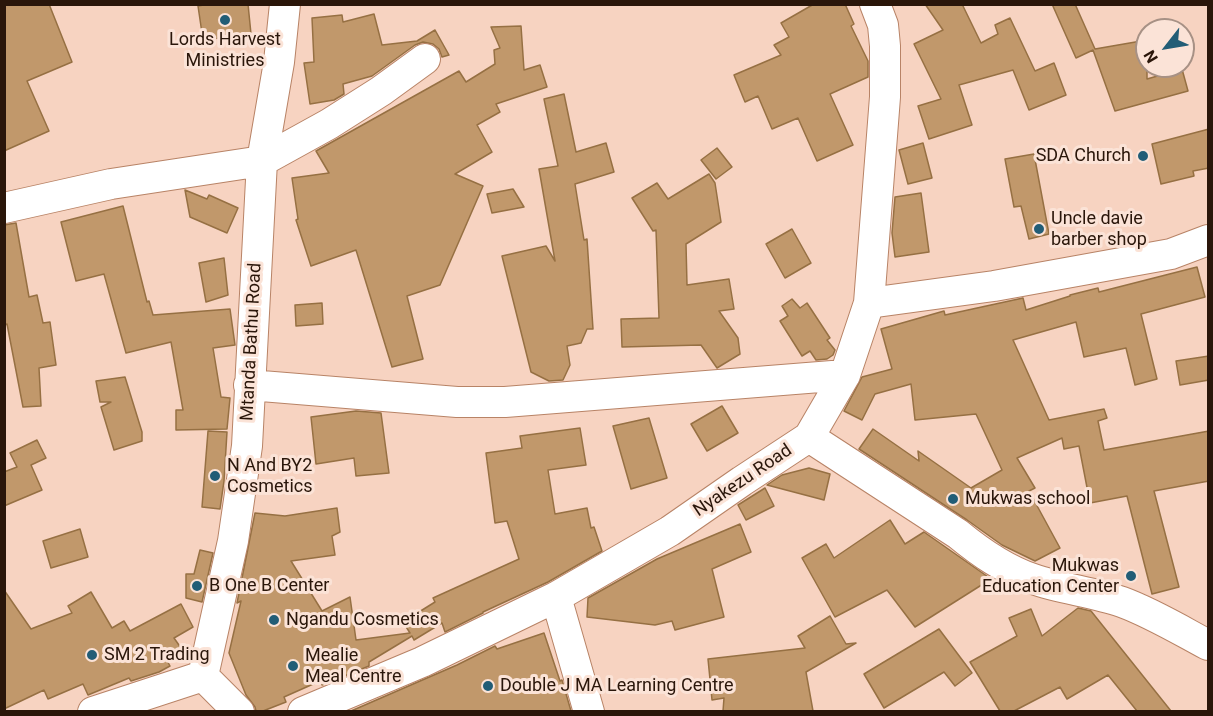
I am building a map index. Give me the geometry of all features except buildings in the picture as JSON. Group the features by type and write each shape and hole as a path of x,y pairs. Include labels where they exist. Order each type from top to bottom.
{"street":[{"name":"Mtanda Bathu Road","path":"203,676 234,542 247,446 262,160 279,62 285,4"},
{"path":"809,437 845,375 869,303 885,96 883,25 875,4"},
{"path":"4,208 111,184 262,160 329,124 381,91 425,59"},
{"path":"869,303 994,286 1171,254 1209,240"},
{"path":"249,385 445,401 505,402 845,375"},
{"name":"Nyakezu Road","path":"303,711 422,662 556,597 670,531 809,437 958,534 1003,567 1034,579 1123,602 1209,645"},
{"path":"556,597 589,711"},
{"path":"93,711 203,676 239,711"}],"place":[{"name":"Lords Harvest Ministries","path":"225,20"},
{"name":"SDA Church","path":"1143,156"},
{"name":"Uncle davie barber shop","path":"1039,229"},
{"name":"N And BY2 Cosmetics","path":"215,476"},
{"name":"Mukwas school","path":"953,499"},
{"name":"Mukwas Education Center","path":"1131,576"},
{"name":"B One B Center","path":"197,586"},
{"name":"Ngandu Cosmetics","path":"274,620"},
{"name":"SM 2 Trading","path":"92,655"},
{"name":"Mealie Meal Centre","path":"293,666"},
{"name":"Double J MA Learning Centre","path":"488,686"}]}
